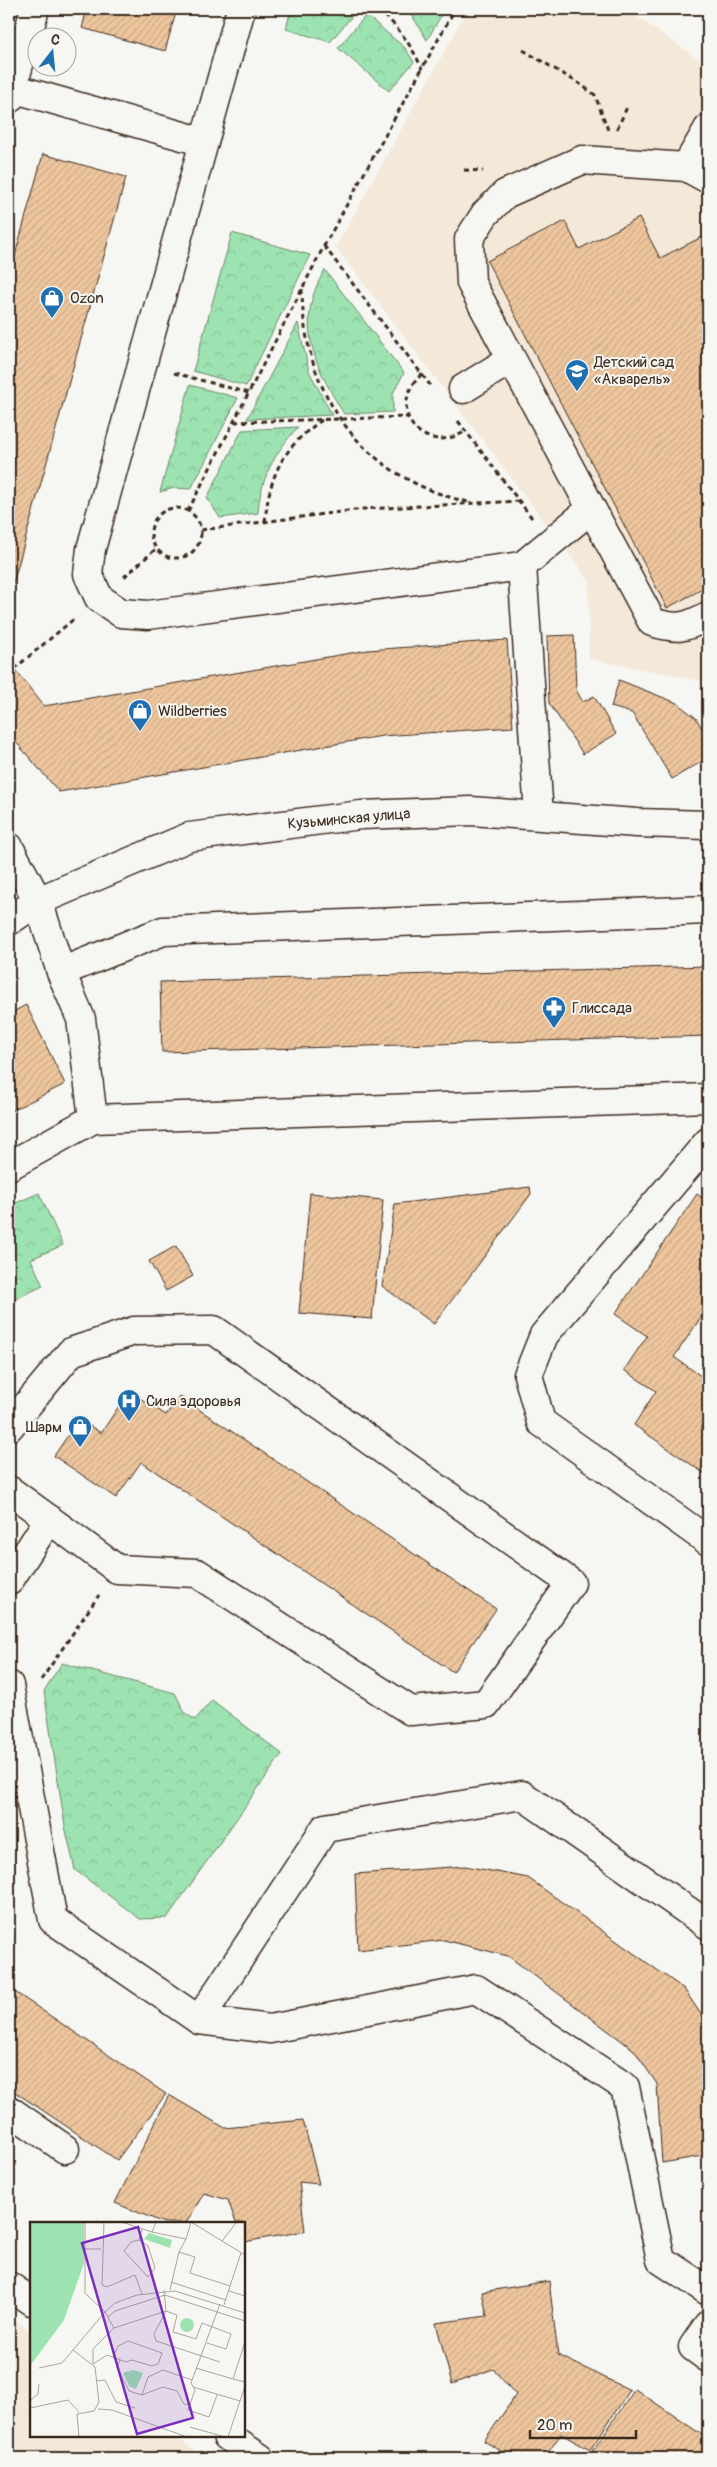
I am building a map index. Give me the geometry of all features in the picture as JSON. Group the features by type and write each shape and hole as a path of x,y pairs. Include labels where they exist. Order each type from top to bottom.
{"street":[{"path":"35,9 10,94 204,142"},
{"path":"241,9 90,549 88,574 99,598 121,613 148,615 522,566 592,509"},
{"path":"708,129 697,173 582,160 505,194 485,214 469,239 470,284 652,622 671,628 688,627 708,616"},
{"path":"464,389 510,360"},
{"path":"522,566 539,815"},
{"name":"Кузьминская улица","path":"9,921 38,902 188,837 361,815 471,811 637,823 708,825"},
{"path":"9,846 38,902 61,972 81,1019 93,1119"},
{"path":"61,972 163,930 708,910"},
{"path":"9,1166 93,1119 708,1098"},
{"path":"708,1142 544,1335 528,1375 541,1422 708,1541"},
{"path":"9,1427 71,1352 134,1331 214,1330 571,1583 486,1704 411,1711 197,1573 117,1569 9,1490"},
{"path":"9,1581 49,1519"},
{"path":"9,1688 53,1920 200,2020 270,2029 476,1988 625,2087 662,2260 708,2291"},
{"path":"200,2020 325,1828 522,1795 708,1925"},
{"path":"9,2110 65,2149"},
{"path":"9,2286 30,2300"},
{"path":"708,2325 692,2347 708,2358"},
{"path":"228,2437 260,2458"}],"path":[{"path":"378,9 392,22 414,51 422,69"},
{"path":"188,511 302,289 455,9"},
{"path":"523,50 580,84 595,96 609,136"},
{"path":"302,289 305,334 314,369 326,395 341,419 379,461 403,478 448,498 473,504"},
{"path":"142,364 248,393"},
{"path":"422,374 412,383 407,396 406,409 408,417 418,432 430,439 442,440 455,438 466,431"},
{"path":"233,422 408,417"},
{"path":"265,522 271,483 278,465 290,447 305,432 322,420"},
{"path":"201,530 363,509 520,501"},
{"path":"171,508 188,511 199,522 201,530 199,544 192,553 181,558 170,558 160,552 153,544 150,532 153,521 161,513 171,508"},
{"path":"9,1688 41,1680 117,1569"}],"shaded area":[{"name":"Детский сад «Акварель»","path":"468,9 625,9 708,65 708,682 589,659 589,580 336,247"},
{"path":"9,2316 30,2331 30,2437 175,2437 205,2458 9,2458"}],"green space":[{"path":"291,9 358,9 330,42 286,29"},
{"path":"403,9 445,9 427,40 413,17"},
{"path":"366,15 405,48 414,62 389,91 338,48"},
{"path":"232,233 310,255 246,386 193,371"},
{"path":"325,270 404,373 393,393 393,412 344,414 324,379 312,344 309,326 310,308 315,289"},
{"path":"298,323 309,371 332,415 247,419"},
{"path":"190,385 238,398 191,489 174,488 160,492"},
{"path":"298,427 282,446 265,477 258,513 220,518 207,498 242,430"},
{"path":"39,1193 63,1245 31,1259 43,1286 9,1302 9,1206"},
{"path":"62,1663 175,1693 185,1713 195,1720 212,1700 282,1754 167,1918 140,1919 75,1870 65,1826 44,1691"}],"building":[{"path":"87,9 177,9 165,51 82,28"},
{"path":"43,154 126,177 9,598 9,277"},
{"path":"639,218 660,258 708,234 708,586 667,608 487,261 565,221 579,249"},
{"path":"574,635 576,690 583,702 594,696 616,734 583,754 549,703 547,636"},
{"path":"507,640 513,727 382,736 59,792 9,734 9,662 44,706 368,650"},
{"path":"619,680 677,703 696,718 708,739 708,758 672,779 632,713 611,707"},
{"path":"708,966 708,1036 162,1052 160,982"},
{"path":"26,1005 65,1084 9,1112 9,1014"},
{"path":"530,1187 531,1194 434,1324 382,1286 395,1204"},
{"path":"310,1193 383,1200 372,1319 299,1313"},
{"path":"697,1194 708,1202 708,1307 674,1357 708,1381 708,1476 634,1425 656,1391 624,1370 647,1336 615,1314"},
{"path":"176,1246 193,1276 166,1291 149,1261"},
{"path":"129,1391 166,1415 179,1396 496,1609 453,1672 141,1462 116,1498 54,1456 79,1419 101,1433"},
{"path":"465,1866 528,1878 684,1989 708,2025 708,2155 662,2163 657,2084 634,2050 508,1956 444,1940 358,1950 355,1874"},
{"path":"9,1988 166,2094 117,2160 9,2088"},
{"path":"169,2095 225,2128 303,2120 319,2184 299,2182 305,2231 245,2242 245,2222 236,2222 228,2200 204,2193 187,2222 162,2222 115,2203"},
{"path":"549,2281 558,2355 630,2390 590,2450 561,2434 544,2458 513,2458 484,2441 516,2395 493,2369 452,2384 436,2323 487,2316 482,2292"},
{"path":"635,2389 708,2439 708,2458 599,2458 591,2453"}],"place":[{"name":"Ozon","path":"52,319"},
{"name":"Детский сад «Акварель»","path":"577,392"},
{"name":"Wildberries","path":"140,732"},
{"name":"Глиссада","path":"554,1029"},
{"name":"Сила здоровья","path":"129,1422"},
{"name":"Шарм","path":"80,1448"}]}
